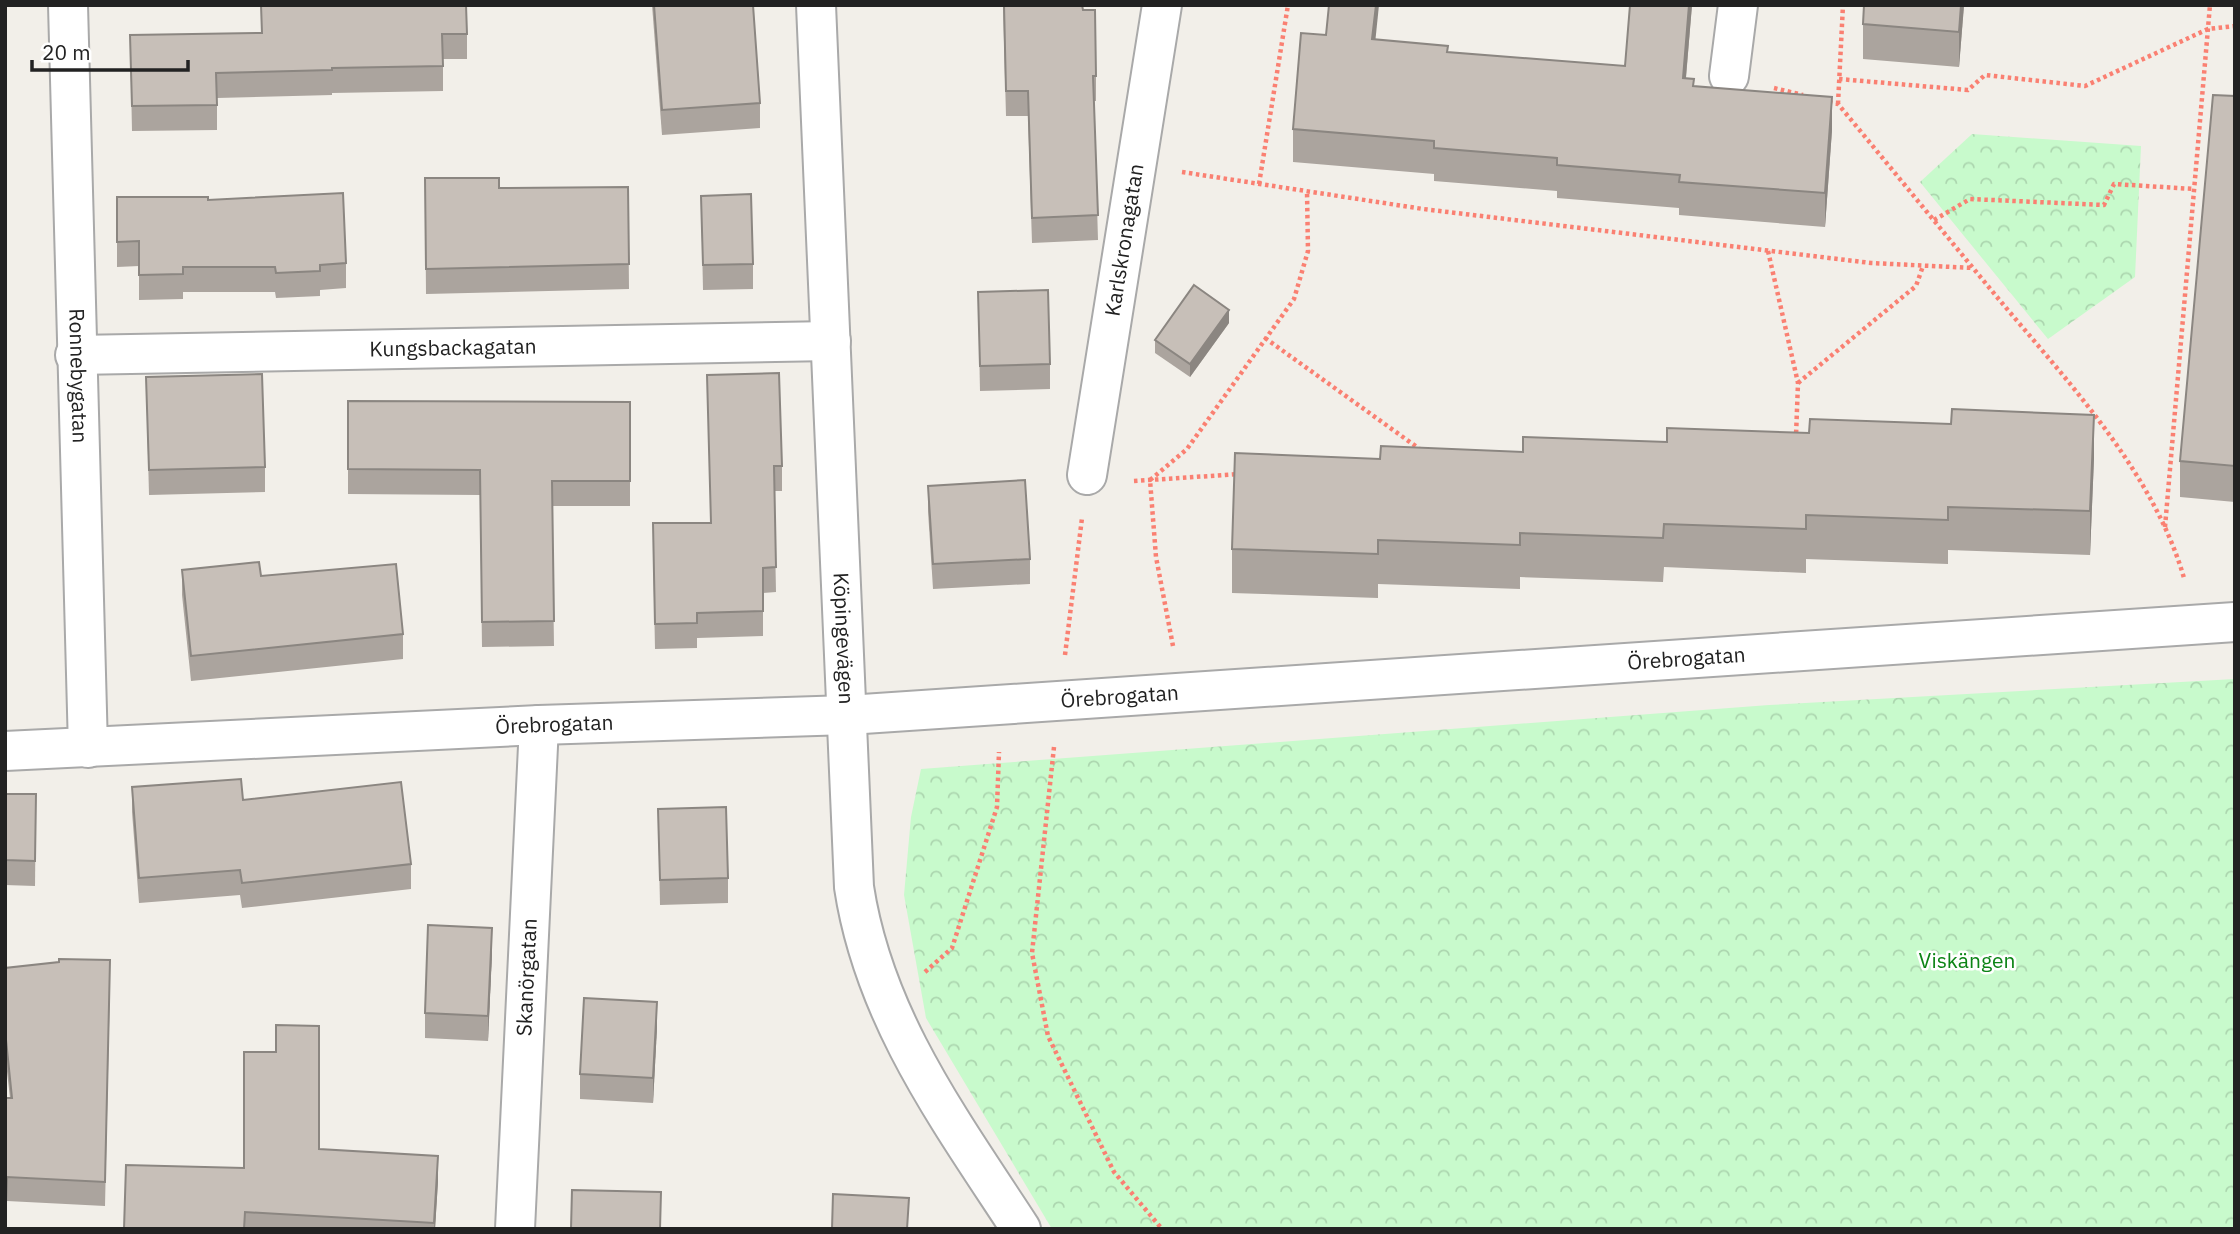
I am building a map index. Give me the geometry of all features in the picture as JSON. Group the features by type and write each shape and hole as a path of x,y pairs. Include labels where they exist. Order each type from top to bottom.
{"street":[{"name":"Ronnebygatan","path":"68,5 75,355 88,748"},
{"name":"Köpingevägen","path":"816,5 854,887 861,932 887,1005 924,1081 1021,1229"},
{"name":"Karlskronagatan","path":"1086,480 1162,5"},
{"path":"1729,76 1738,5"},
{"name":"Kungsbackagatan","path":"75,355 831,341"},
{"name":"Örebrogatan","path":"5,751 539,725 848,715 2235,622"},
{"name":"Skanörgatan","path":"515,1229 539,725"}],"path":[{"path":"1259,184 1288,5"},
{"path":"1838,104 1843,5"},
{"path":"2165,529 2210,5"},
{"path":"1839,79 1968,90 1985,75 2085,86 2208,29 2235,26"},
{"path":"1729,76 1814,98"},
{"path":"1826,101 1838,104 2127,459 2176,549 2185,583"},
{"path":"1136,164 1423,209 1768,251 1973,268"},
{"path":"1934,220 1970,199 2104,205 2114,184 2194,189"},
{"path":"1150,480 1187,449 1294,299 1308,251 1307,191"},
{"path":"1768,251 1798,383 1795,440 1809,439"},
{"path":"1798,383 1916,286 1923,265"},
{"path":"1265,338 1427,454"},
{"path":"2083,421 2097,421"},
{"path":"1162,1229 1114,1172 1048,1036 1032,953 1059,702 1086,480 1150,480 1246,474"},
{"path":"1150,480 1156,557 1174,647 1160,648"},
{"path":"1065,657 1078,655"},
{"path":"887,1005 952,948 997,807 1002,705"}],"green space":[{"path":"1972,134 2141,146 2135,277 2048,339 1920,182"},
{"name":"Viskängen","path":"2235,679 2235,1229 1052,1229 926,1018 904,895 911,817 921,769 1769,705"}],"building":[{"path":"261,5 466,5 467,34 442,34 443,66 216,73 217,105 132,106 130,35 262,33"},
{"path":"654,5 753,5 760,103 662,110"},
{"path":"1004,5 1082,5 1083,10 1095,10 1096,76 1093,76 1098,215 1032,218 1028,91 1006,91"},
{"path":"1329,5 1376,5 1372,39 1448,46 1447,52 1625,66 1630,5 1689,5 1683,78 1694,79 1693,86 1832,97 1825,193 1679,182 1680,175 1557,165 1557,158 1434,148 1434,141 1293,129 1301,33 1326,35"},
{"path":"1864,5 1961,5 1959,32 1863,24"},
{"path":"2213,95 2235,96 2235,466 2180,461"},
{"path":"425,178 499,178 499,188 628,187 629,264 426,269"},
{"path":"343,193 346,263 320,265 320,271 276,273 275,267 183,267 183,274 139,275 139,241 117,242 117,197 208,197 208,200"},
{"path":"751,194 753,264 703,265 701,196"},
{"path":"1194,285 1229,310 1190,364 1155,340"},
{"path":"1048,290 1050,364 980,366 978,292"},
{"path":"779,373 782,466 774,466 776,567 763,568 763,611 697,613 697,623 655,624 653,523 711,523 707,375"},
{"path":"262,374 265,467 149,470 146,377"},
{"path":"348,401 630,402 630,481 552,481 554,621 482,622 480,470 348,469"},
{"path":"1952,409 2094,415 2090,511 1948,507 1948,520 1806,515 1806,529 1664,524 1663,538 1520,533 1520,545 1378,540 1378,554 1232,549 1235,453 1380,459 1381,446 1523,452 1523,437 1667,442 1667,428 1809,433 1810,419 1951,424"},
{"path":"1025,480 1030,559 933,564 928,486"},
{"path":"259,562 261,576 396,564 403,634 191,656 182,570"},
{"path":"241,779 243,800 401,782 411,864 242,883 240,870 139,878 132,787"},
{"path":"5,794 36,794 35,861 5,860"},
{"path":"726,807 728,878 660,880 658,809"},
{"path":"428,925 492,928 488,1016 425,1013"},
{"path":"59,959 110,960 105,1182 7,1177 5,1229 5,1098 12,1098 5,1030 5,968 59,962"},
{"path":"584,998 657,1002 653,1078 580,1074"},
{"path":"276,1025 319,1026 319,1149 438,1156 434,1223 245,1212 244,1229 124,1229 126,1165 244,1168 244,1052 276,1052"},
{"path":"572,1190 661,1192 660,1229 571,1229"},
{"path":"833,1194 909,1198 907,1229 832,1229"}]}
